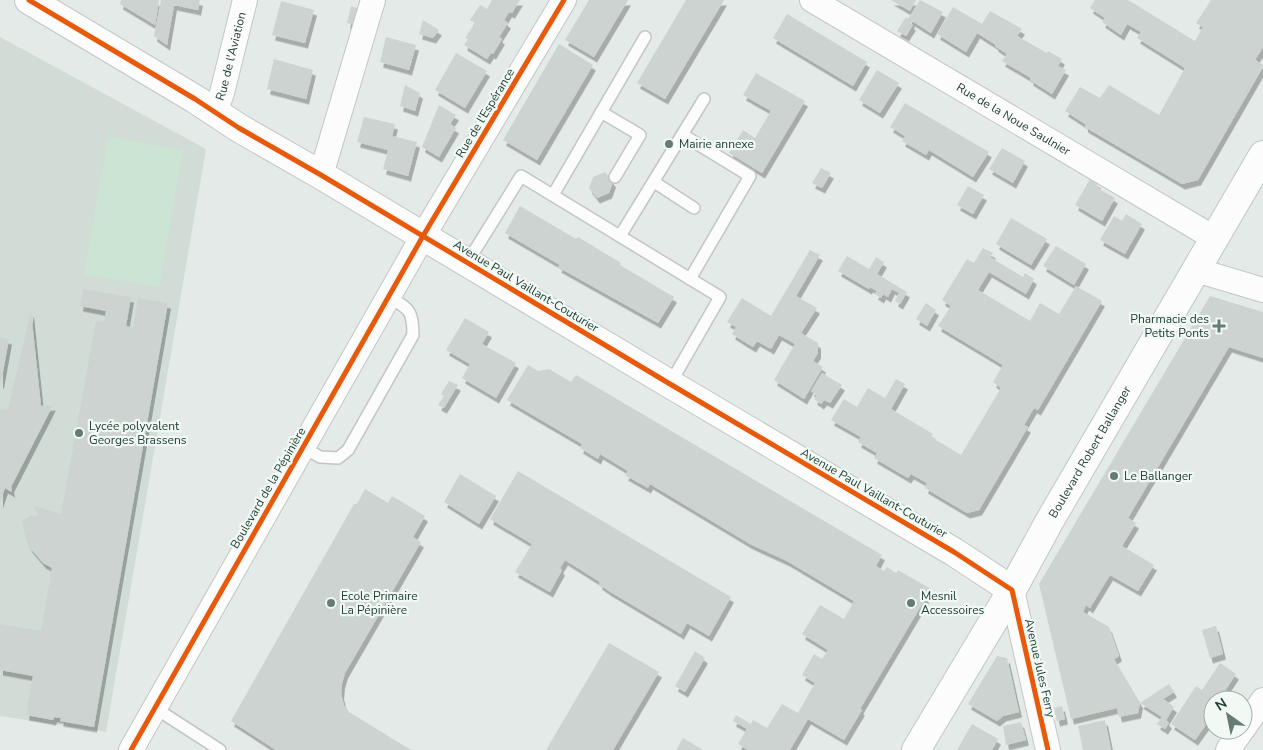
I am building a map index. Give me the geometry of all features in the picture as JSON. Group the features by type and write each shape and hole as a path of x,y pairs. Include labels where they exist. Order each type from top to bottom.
{"street":[{"name":"Avenue Paul Vaillant-Couturier","path":"29,0 195,99 239,128 954,552 1012,590"},
{"name":"Rue de l'Aviation","path":"214,112 222,93 245,0"},
{"path":"321,175 373,0"},
{"name":"Rue de l'Espérance","path":"423,236 564,0"},
{"name":"Rue de la Noue Saulnier","path":"812,0 1214,238"},
{"name":"Boulevard Robert Ballanger","path":"916,750 1012,590 1049,522 1263,154"},
{"name":"Boulevard de la Pépinière","path":"131,750 423,236"},
{"path":"1196,270 1263,290"},
{"name":"Avenue Jules Ferry","path":"1012,590 1048,750"},
{"path":"1253,714 1263,700"}],"lane":[{"path":"552,195 645,38"},
{"path":"620,236 704,99"},
{"path":"601,112 640,135 615,177"},
{"path":"683,135 750,176 690,279"},
{"path":"467,262 521,176 720,297 670,384"},
{"path":"654,182 694,208"},
{"path":"303,447 320,457 338,458 348,450 413,335 413,320 408,308 389,296"},
{"path":"155,708 220,750"}],"shaded area":[{"name":"Lycée polyvalent Georges Brassens","path":"0,37 206,149 106,732 0,716"}],"green space":[{"path":"108,137 183,150 159,287 84,274"}],"building":[{"path":"121,0 159,0 155,25 120,4"},
{"path":"161,0 200,0 198,10 174,5 167,45 154,36"},
{"path":"492,0 520,0 512,13 509,12 504,20 508,23 499,37 502,39 493,54 491,53 487,59 464,45 468,39 465,38 475,23 470,20 480,5 487,9"},
{"path":"589,0 628,0 594,57 565,40"},
{"path":"686,0 724,0 665,99 637,83"},
{"path":"891,0 916,0 910,11"},
{"path":"920,0 943,12 931,33 912,21 911,24 913,25 906,36 897,31 906,17 908,19"},
{"path":"1095,0 1128,0 1195,41 1203,27 1196,23 1211,0 1263,0 1263,47 1255,60 1263,65 1263,67 1198,180 1182,184 1085,127 1085,124 1065,111 1080,87 1100,98 1109,85 1159,115 1185,68 1137,38 1141,32 1127,24 1121,35 1102,22 1105,18 1090,8"},
{"path":"281,1 314,10 305,43 272,35"},
{"path":"351,6 360,9 356,25 347,23"},
{"path":"953,7 982,24 990,11 1022,29 1017,36 1062,59 1058,66 1066,70 1052,94 1030,80 1031,78 1002,61 1007,54 977,33 966,52 937,34"},
{"path":"787,14 867,62 853,86 773,38"},
{"path":"423,20 439,30 433,38 419,34"},
{"path":"386,37 416,45 409,70 380,62"},
{"path":"559,44 593,65 537,160 503,140"},
{"path":"456,53 487,71 465,108 435,90"},
{"path":"274,59 313,70 306,99 267,89"},
{"path":"877,70 899,83 880,113 859,100"},
{"path":"756,73 805,101 762,173 729,153 743,130 755,138 771,111 743,95"},
{"path":"405,85 420,93 415,111 400,106"},
{"path":"905,103 989,152 973,177 929,150 926,155 902,141 905,136 890,127"},
{"path":"439,105 456,115 450,124 456,128 439,157 422,147"},
{"path":"364,117 395,124 392,136 417,142 408,176 383,169 388,150 357,142"},
{"path":"1002,148 1025,161 1013,183 989,169"},
{"path":"821,168 831,173 822,188 812,183"},
{"path":"605,172 613,182 609,193 597,198 589,188 593,177"},
{"path":"1090,179 1098,183 1096,187 1115,198 1102,221 1075,205"},
{"path":"968,186 984,195 973,214 957,205"},
{"path":"520,206 576,239 578,237 674,297 658,323 558,267 560,265 505,233"},
{"path":"1126,214 1142,224 1125,254 1100,240 1114,216 1122,221"},
{"path":"1011,218 1047,239 1031,265 996,244"},
{"path":"1056,246 1086,264 1074,285 1043,266"},
{"path":"983,248 993,253 990,257 1023,277 1025,273 1034,279 1026,294 989,272 978,290 1030,321 1040,303 1059,314 1076,286 1102,301 1038,410 1034,408 1024,425 1028,427 979,510 967,513 925,488 927,483 911,474 908,478 874,458 877,453 858,442 861,437 831,420 844,399 857,407 868,388 885,398 896,379 905,384 891,409 933,434 931,437 961,455 1001,388 993,382 1003,365 938,326 951,306 942,300 967,259 974,263"},
{"path":"810,250 820,255 796,296 817,308 801,333 818,343 818,353 813,361 823,367 804,399 774,380 795,344 779,335 771,349 757,341 753,347 732,334 736,327 727,322 742,298 771,316"},
{"path":"847,256 869,269 876,257 884,262 877,274 907,292 900,304 895,301 899,293 892,289 888,297 883,294 881,298 875,294 877,291 870,287 869,289 838,271"},
{"path":"83,289 131,297 126,326 133,328 138,298 168,303 94,727 60,721 61,718 54,717 53,720 26,715 33,676 0,670 0,624 41,631 52,568 43,563 30,548 26,540 22,521 38,514 34,506 61,514 96,321 104,322 106,311 80,306"},
{"path":"1210,296 1263,312 1263,358 1229,347 1128,518 1136,523 1122,546 1154,565 1138,591 1110,575 1090,608 1086,605 1083,612 1109,627 1119,656 1114,659 1140,703 1138,713 1119,717 1117,708 1071,719 1039,584"},
{"path":"926,303 936,310 927,326 916,319"},
{"path":"31,311 41,406 53,405 11,487 12,492 5,488 0,503 0,410 8,409"},
{"path":"465,318 489,332 482,344 516,363 496,398 462,378 470,364 446,350"},
{"path":"0,337 9,339 1,383 0,383"},
{"path":"528,365 538,371 549,369 571,382 576,375 882,555 876,566 884,571 887,567 896,573 898,570 931,589 860,709 862,710 844,740 808,719 790,750 748,750 738,744 747,729 733,721 736,715 751,724 753,720 767,728 782,704 798,713 815,683 802,675 814,654 822,659 828,650 802,634 820,605 844,619 854,601 787,561 750,544 650,484 648,488 625,475 628,471 600,454 598,459 580,448 582,444 507,400"},
{"path":"822,373 842,385 830,403 824,400 821,404 814,399 817,395 811,391"},
{"path":"449,381 458,385 444,408 438,405 444,396 441,394"},
{"path":"518,471 731,597 709,636 687,623 681,634 609,591 599,584 600,582 565,560 560,568 562,570 550,592 515,572 532,544 490,519"},
{"path":"460,474 496,496 479,524 444,502"},
{"name":"Ecole Primaire La Pépinière","path":"365,489 388,503 392,496 425,516 413,537 421,542 345,673 341,694 344,705 349,712 411,750 276,750 231,721 354,504 357,504"},
{"path":"1216,626 1223,654 1210,658 1202,630"},
{"path":"609,643 659,672 613,750 546,750"},
{"path":"695,651 705,658 685,692 675,686"},
{"path":"997,656 1007,658 1019,712 1003,716 997,721 968,704"},
{"path":"1220,663 1236,674 1226,690 1203,690 1203,729 1195,740 1171,724 1196,686 1202,690"},
{"path":"1169,684 1174,692 1163,699 1174,707 1166,720 1169,723 1165,729 1157,724 1162,717 1140,703"},
{"path":"1062,706 1065,719 1057,721 1054,708"},
{"path":"1105,720 1111,750 1083,750 1078,726"},
{"path":"1021,722 1026,740 1006,745 1003,726"},
{"path":"972,724 998,739 992,750 957,750"},
{"path":"683,738 703,750 676,750"}],"cycle path":[{"path":"29,0 195,99 239,128 954,552 1012,590 1048,750"},
{"path":"131,750 423,236 564,0"}],"place":[{"name":"Mairie annexe","path":"669,144"},
{"name":"Pharmacie des Petits Ponts","path":"1219,326"},
{"name":"Lycée polyvalent Georges Brassens","path":"79,433"},
{"name":"Le Ballanger","path":"1114,476"},
{"name":"Ecole Primaire La Pépinière","path":"331,603"},
{"name":"Mesnil Accessoires","path":"911,603"}]}
